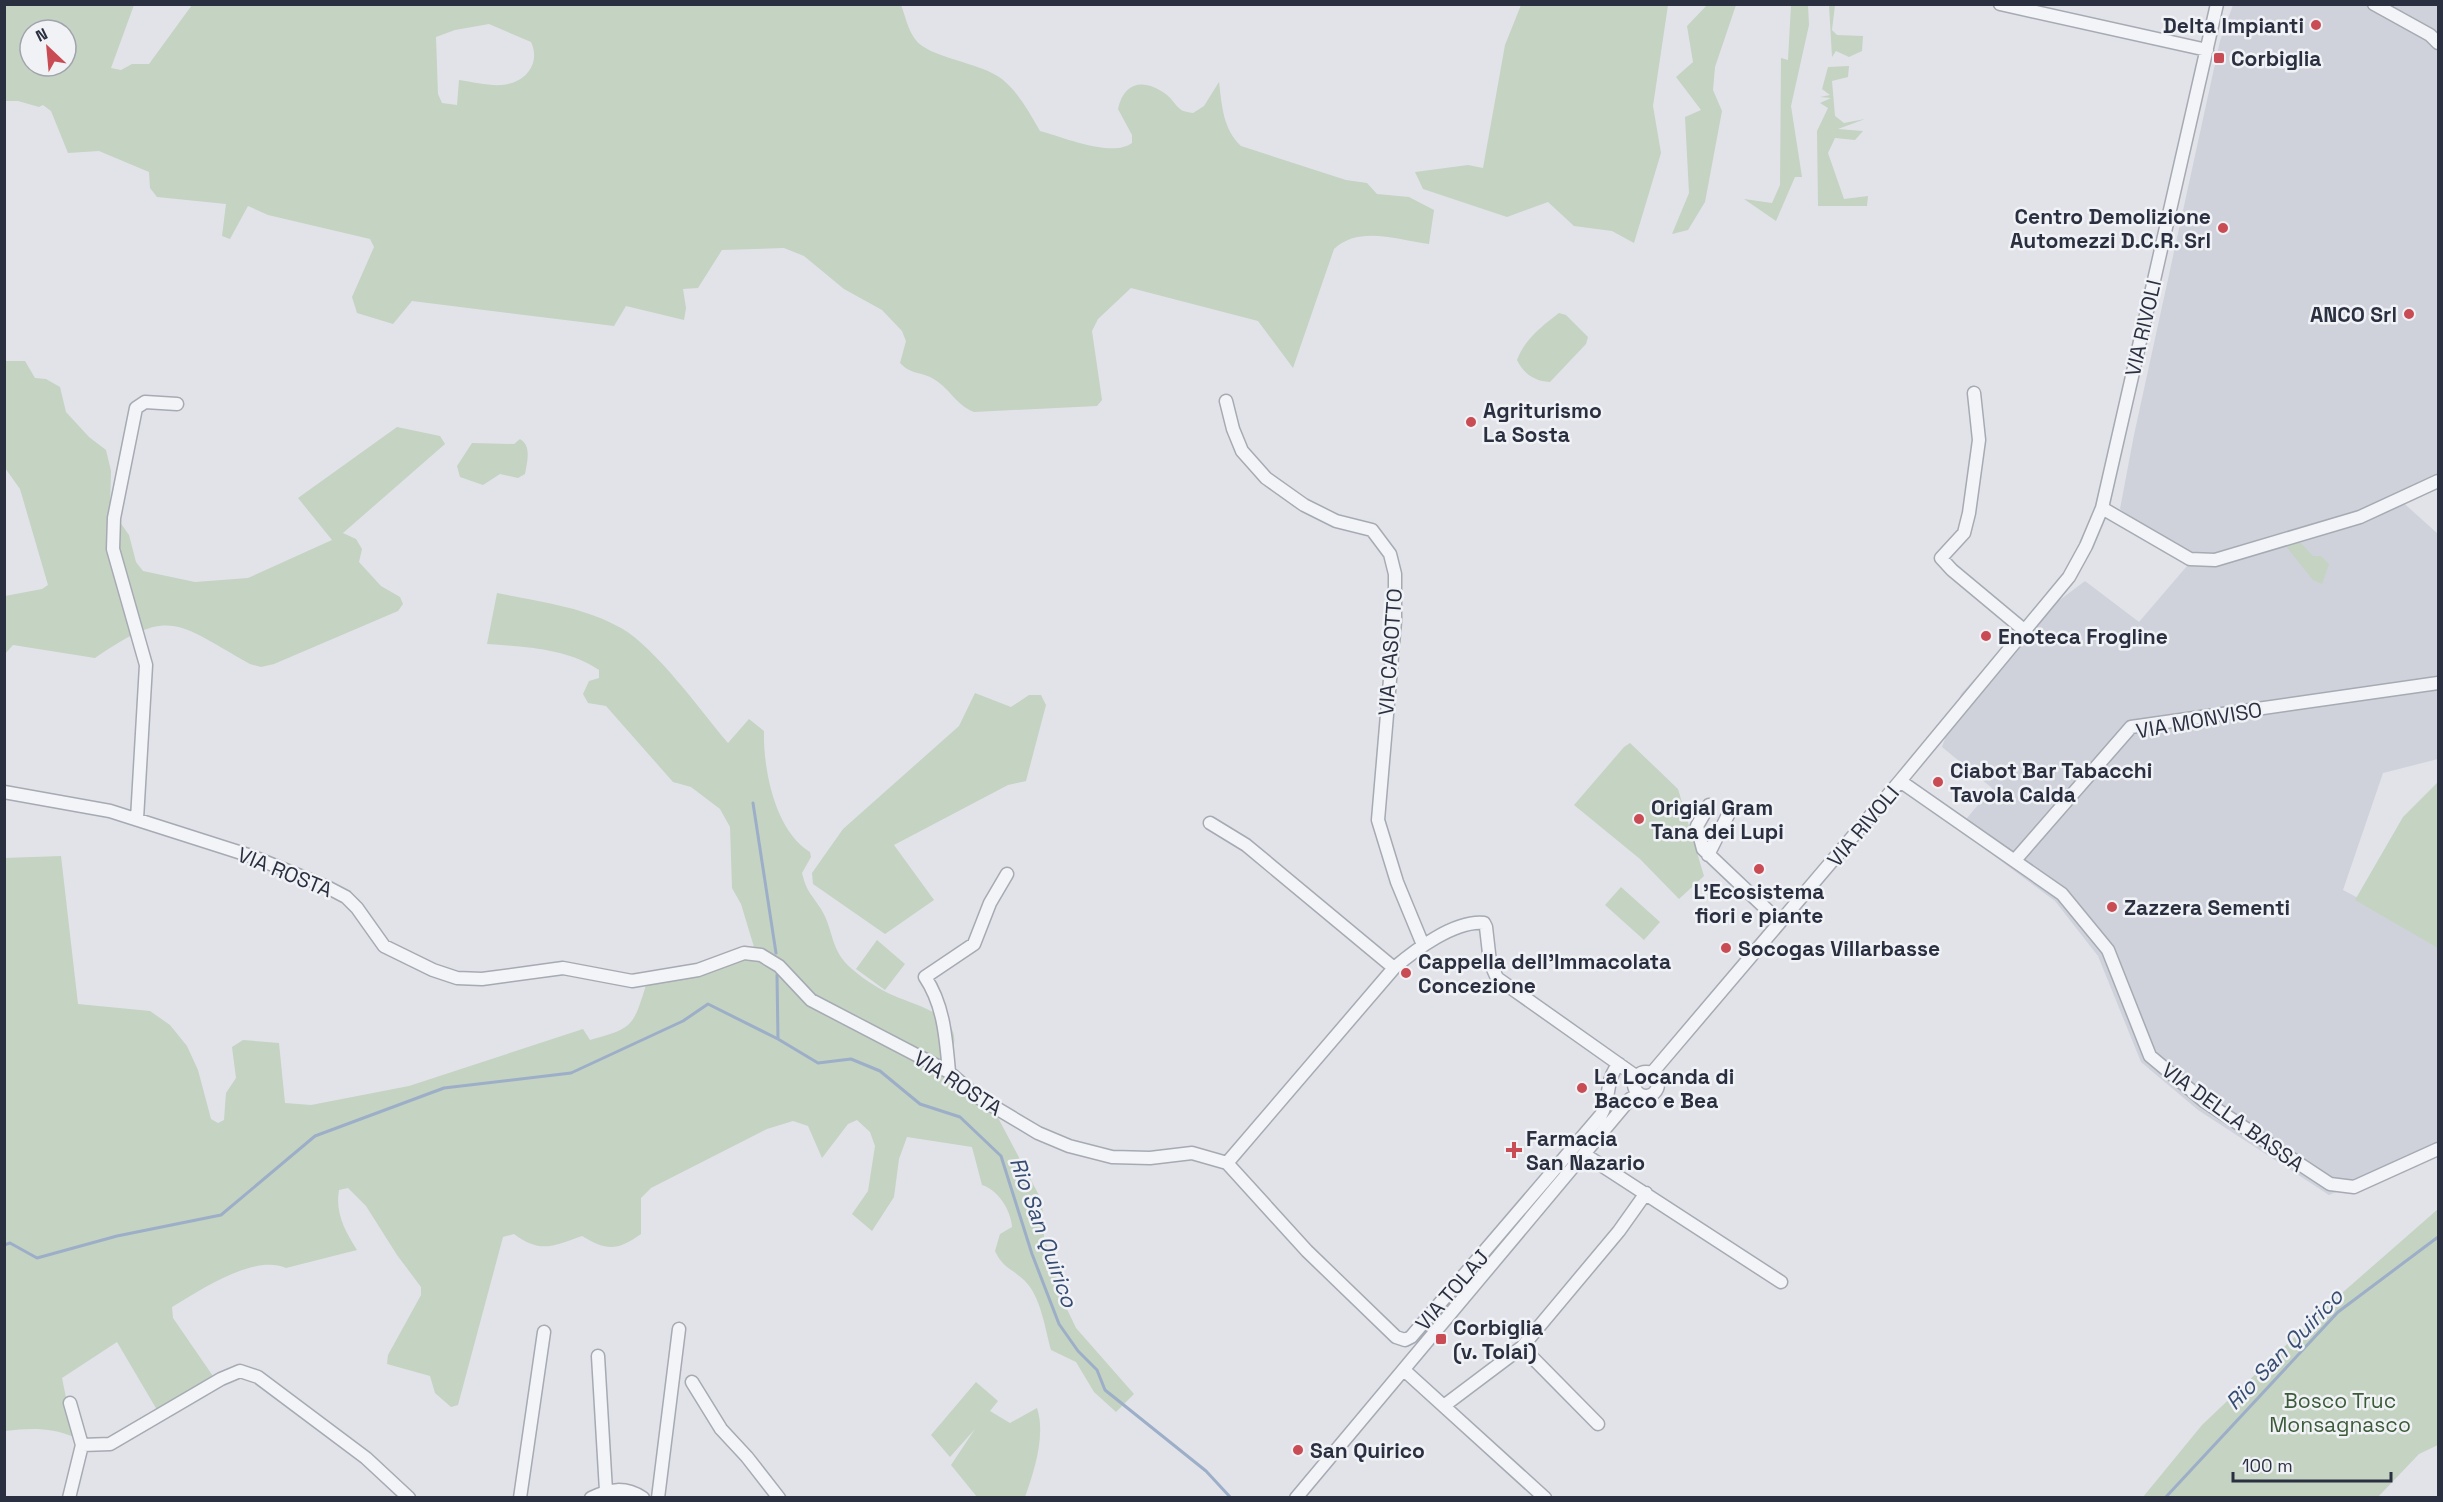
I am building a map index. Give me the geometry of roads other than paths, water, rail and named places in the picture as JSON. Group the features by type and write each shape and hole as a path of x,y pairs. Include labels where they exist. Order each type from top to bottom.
{"street":[{"path":"2000,4 2207,50"},
{"name":"VIA RIVOLI","path":"1296,1497 1630,1099 1639,1094 1646,1096 1655,1091 1657,1080 1651,1074 1900,781 2069,577 2086,546 2102,508 2217,4"},
{"path":"2374,4 2430,35 2439,43"},
{"path":"1974,393 1979,440 1969,513 1964,533 1941,558 1952,570 2024,630"},
{"name":"VIA CASOTTO","path":"1226,401 1233,429 1242,451 1266,478 1304,505 1335,521 1372,530 1390,554 1395,574 1395,621 1377,820 1397,882 1423,945"},
{"path":"137,819 146,665 113,549 114,518 136,408 145,402 177,405"},
{"path":"2102,508 2190,559 2215,561 2360,517 2439,481"},
{"name":"VIA MONVISO","path":"2016,859 2131,727 2439,683"},
{"name":"VIA DELLA BASSA","path":"1900,781 2016,859 2062,894 2108,950 2150,1056 2204,1101 2330,1184 2354,1187 2439,1149"},
{"name":"VIA ROSTA","path":"4,792 110,811 251,856 325,886 346,897 357,908 384,946 433,970 457,978 482,979 563,968 632,981 698,970 744,953 761,955 779,966 811,1000 949,1072 976,1096 1038,1132 1068,1146 1112,1157 1150,1158 1192,1153 1227,1163"},
{"path":"1709,805 1697,826 1700,843 1708,855 1780,922"},
{"path":"1708,855 1730,811"},
{"path":"1210,823 1246,845 1394,968"},
{"path":"949,1072 941,1013 936,994 925,977 974,944 990,903 1007,874"},
{"path":"1227,1163 1394,968 1423,945 1460,927 1484,923 1490,962 1497,978 1637,1077"},
{"name":"VIA TOLAJ","path":"1227,1163 1307,1251 1396,1338 1405,1340 1418,1329 1601,1115 1608,1097 1609,1078 1619,1064"},
{"path":"1639,1094 1634,1084 1637,1077 1644,1073 1651,1074"},
{"path":"1584,1154 1781,1282"},
{"path":"1445,1405 1522,1347 1619,1231 1646,1193"},
{"path":"658,1497 679,1329"},
{"path":"520,1497 544,1332"},
{"path":"1522,1347 1598,1424"},
{"path":"598,1356 606,1491"},
{"path":"1404,1370 1545,1497"},
{"path":"82,1445 110,1444 221,1379 240,1371 258,1377 324,1425 366,1458 409,1497"},
{"path":"692,1382 721,1429 747,1456 779,1497"},
{"path":"69,1497 82,1445 70,1403"},
{"path":"591,1497 606,1491 625,1490 643,1497"}],"waterway":[{"name":"Rio San Quirico","path":"753,803 776,953"},
{"name":"Rio San Quirico","path":"777,975 778,1039 818,1063 851,1059 880,1071 920,1104 960,1117 1001,1156 1032,1254 1059,1324 1078,1351 1097,1370 1105,1390 1206,1471 1231,1498"},
{"path":"4,1245 10,1243 37,1258 117,1236 221,1215 315,1136 444,1088 571,1073 683,1021 708,1004 778,1039"},
{"name":"Rio San Quirico","path":"2165,1498 2338,1312 2438,1237"}],"place":[{"name":"Delta Impianti","path":"2316,25"},
{"name":"Corbiglia","path":"2219,58"},
{"name":"Centro Demolizione Automezzi D.C.R. Srl","path":"2223,228"},
{"name":"ANCO Srl","path":"2409,314"},
{"name":"Agriturismo La Sosta","path":"1471,422"},
{"name":"Enoteca Frogline","path":"1986,636"},
{"name":"Ciabot Bar Tabacchi Tavola Calda","path":"1938,782"},
{"name":"Origial Gram Tana dei Lupi","path":"1639,819"},
{"name":"L'Ecosistema fiori e piante","path":"1759,869"},
{"name":"Zazzera Sementi","path":"2112,907"},
{"name":"Socogas Villarbasse","path":"1726,948"},
{"name":"Cappella dell'Immacolata Concezione","path":"1406,973"},
{"name":"La Locanda di Bacco e Bea","path":"1582,1088"},
{"name":"Farmacia San Nazario","path":"1514,1150"},
{"name":"Corbiglia (v. Tolai)","path":"1441,1339"},
{"name":"San Quirico","path":"1298,1450"}],"park label":[{"name":"Bosco Truc Monsagnasco","path":"2340,1412"}]}
